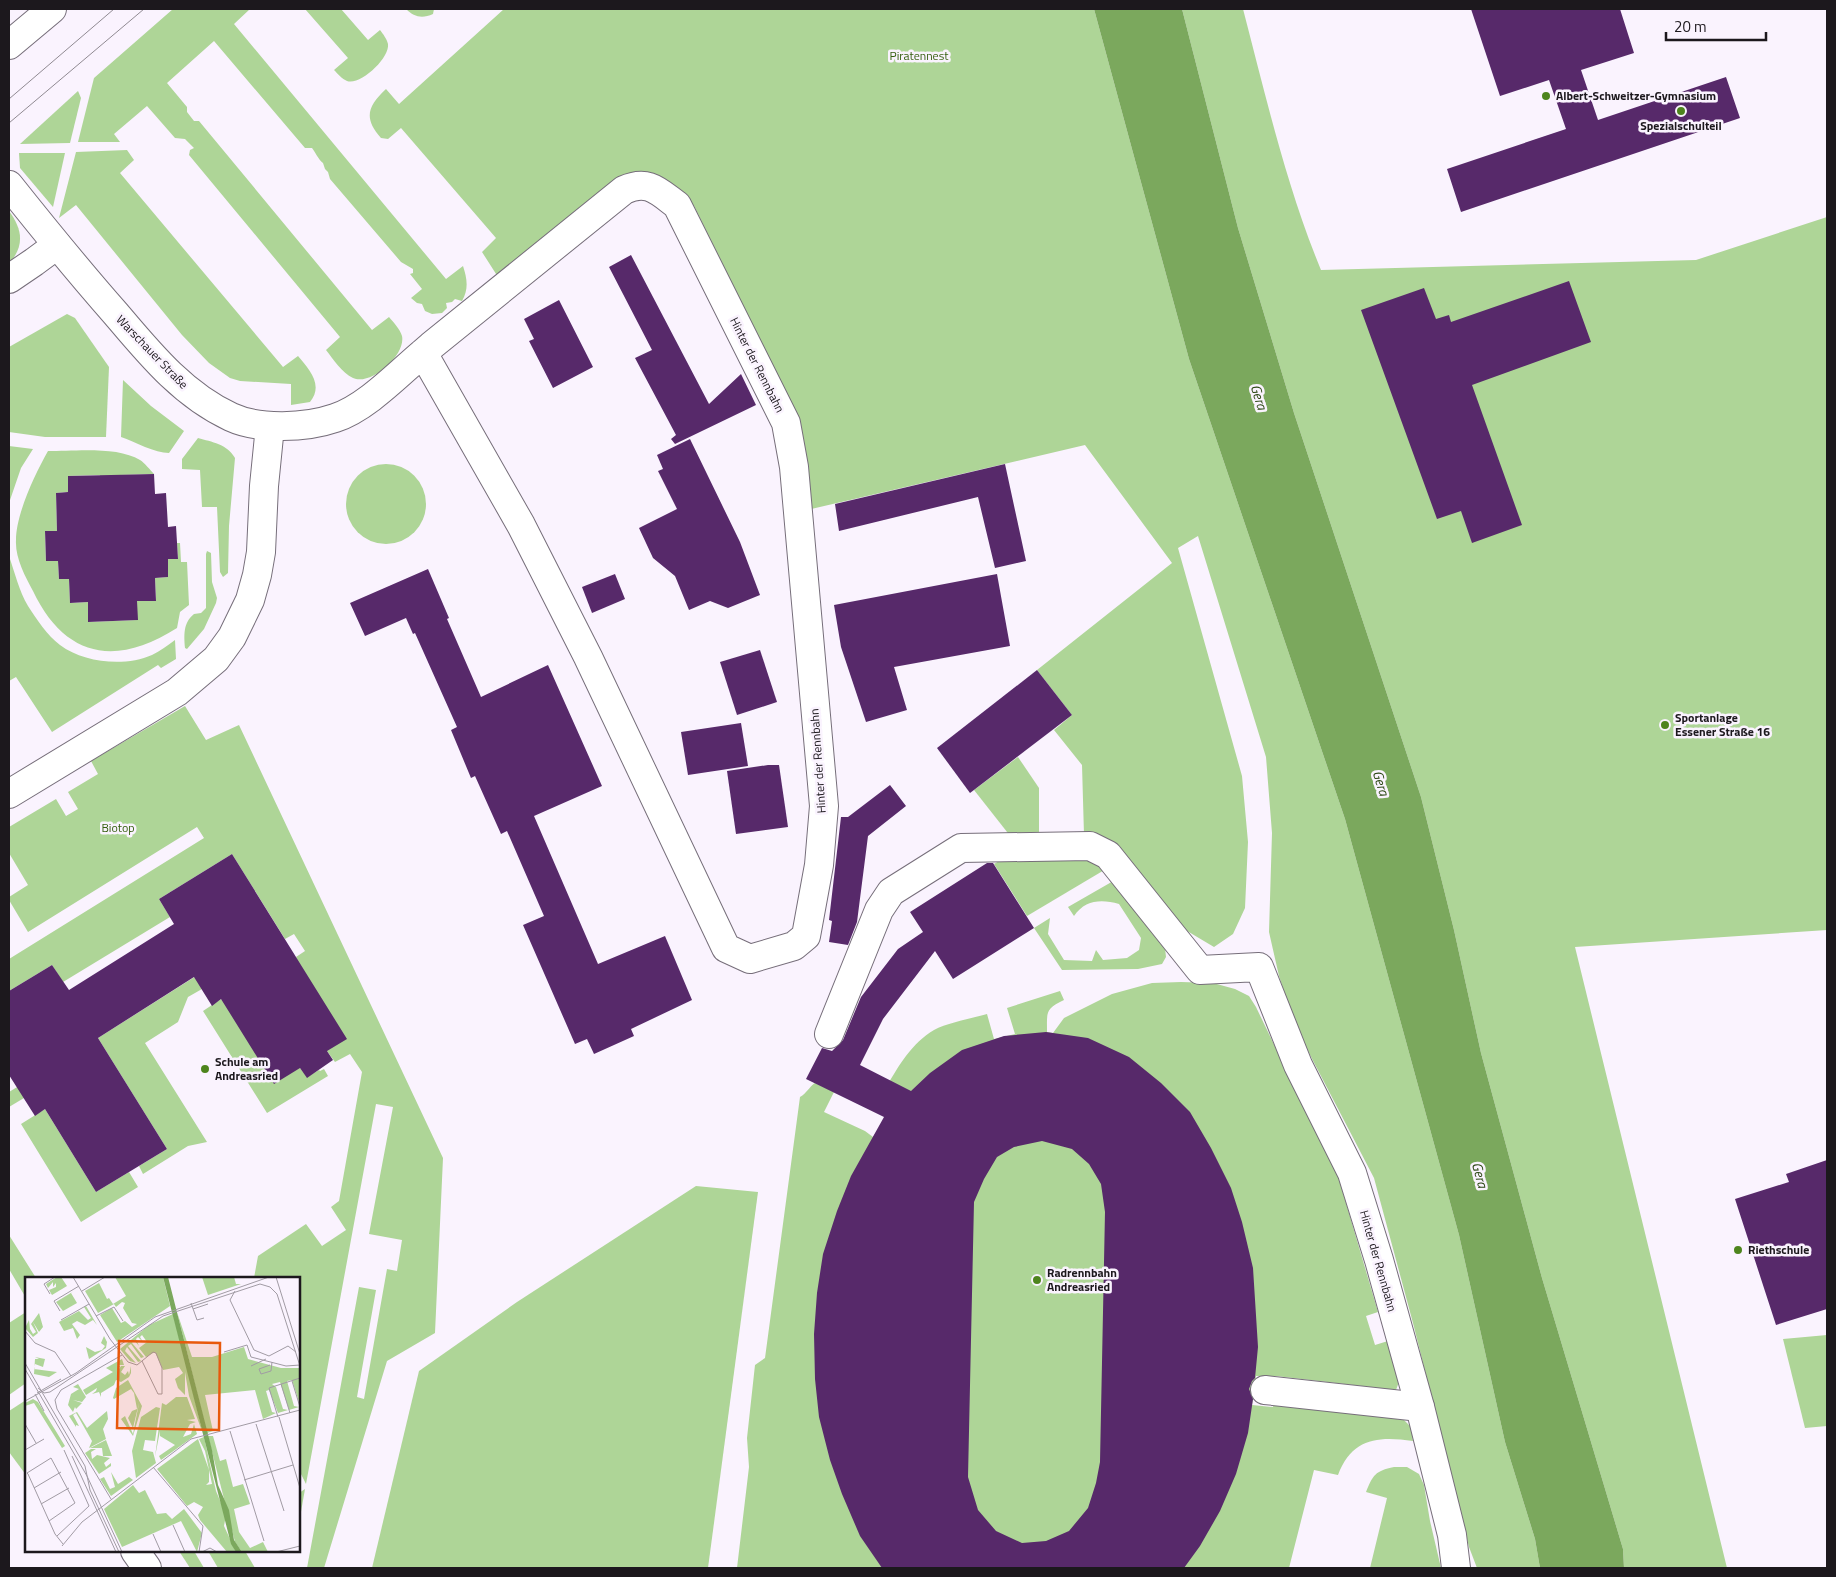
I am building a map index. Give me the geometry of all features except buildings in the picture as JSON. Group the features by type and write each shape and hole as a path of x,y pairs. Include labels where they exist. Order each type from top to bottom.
{"street":[{"path":"9,45 52,9"},
{"name":"Warschauer Straße","path":"9,185 57,245 168,373 202,402 232,418 270,426"},
{"name":"Hinter der Rennbahn","path":"270,426 307,424 334,418 357,408 423,353 624,190 638,185 652,187 677,205 786,423 791,450 824,806 819,865 806,936 794,946 750,959 726,948 588,657 522,525 423,353"},
{"path":"9,278 57,245"},
{"path":"9,794 177,692 216,659 232,637 250,600 257,575 261,552 264,486 270,426"},
{"name":"Hinter der Rennbahn","path":"828,1034 880,910 891,892 961,848 1090,846 1108,855 1200,970 1259,967 1298,1065 1352,1173 1379,1260 1420,1407 1452,1535 1456,1568"},
{"path":"1265,1390 1420,1407"},
{"path":"136,1552 147,1568"}],"green space":[{"path":"173,9 250,9 234,24 446,279 463,266 467,284 462,301 455,299 452,302 446,303 447,308 442,313 432,314 425,311 422,304 417,303 411,298 422,289 410,274 413,273 413,269 401,262 330,179 323,163 312,148 305,148 214,41 167,83 187,107 187,112 194,121 199,121 372,330 389,317 398,328 402,336 399,352 386,367 377,373 360,379 353,378 338,366 326,350 340,337 189,155 190,150 194,148 185,139 175,138 147,106 114,134 120,142 78,142 94,78"},
{"path":"305,9 341,9 368,40 380,30 388,44 384,56 373,70 366,75 353,81 345,80 334,70 348,58"},
{"path":"406,9 434,9 433,14 422,17 412,14"},
{"name":"Piratennest","path":"504,9 1094,9 1189,359 1345,819 1459,1235 1505,1442 1535,1539 1540,1568 1477,1568 1469,1547 1413,1323 1374,1178 1296,1028 1279,976 1269,932 1272,833 1266,757 1198,536 1178,548 1242,776 1248,842 1245,908 1233,934 1214,947 1177,925 1084,835 1082,765 1054,730 1072,715 1037,670 1172,563 1085,445 807,510 786,392 694,206 677,188 655,178 498,277 482,252 496,238 401,128 388,139 381,138 375,131 370,118 370,112 375,101 386,89 399,104"},
{"name":"Sportanlage Essener Straße 16","path":"1182,9 1243,9 1287,173 1321,270 1696,260 1827,217 1827,930 1575,947 1727,1568 1624,1568 1623,1549 1542,1278 1481,1053 1454,930 1421,797 1294,413 1238,228"},
{"path":"78,91 81,98 70,143 20,144"},
{"path":"127,150 134,160 120,173 283,367 298,356 310,372 315,383 316,389 310,402 291,405 291,384 240,381 230,378 209,363 182,335 76,205 59,218 76,152"},
{"path":"19,153 65,153 53,207 20,168"},
{"path":"9,211 17,224 20,237 18,249 10,263"},
{"path":"67,314 75,318 109,367 106,437 45,437 9,432 9,347"},
{"path":"123,380 151,406 184,431 169,453 151,449 121,437"},
{"path":"198,438 214,442 232,453 235,458 229,526 228,573 223,577 220,572 217,507 202,507 200,470 182,469 182,459"},
{"path":"9,446 33,449 21,468 9,503"},
{"path":"96,450 120,453 140,460 154,474 120,475 100,482 100,475 68,476 68,492 56,493 57,531 45,531 46,561 58,561 59,579 69,579 70,603 88,602 89,622 137,620 137,601 156,601 155,578 168,577 168,559 178,559 177,543 180,543 181,562 187,562 189,605 180,612 177,628 155,640 133,648 113,651 94,649 77,642 60,631 46,613 21,567 16,540 23,506 32,482 48,451"},
{"path":"386,464 401,467 414,476 423,489 426,504 423,519 414,532 401,541 386,544 371,541 358,532 349,519 346,504 349,489 358,476 371,467"},
{"path":"207,551 211,553 212,582 217,598 216,603 204,629 187,649 185,648 186,625 194,614 201,613 206,608"},
{"path":"9,556 28,606 51,637 60,645 81,656 117,662 141,659 152,655 175,640 176,659 161,668 158,665 52,732 16,677 9,681"},
{"name":"Biotop","path":"185,706 206,740 239,725 443,1158 435,1333 387,1361 324,1568 307,1568 359,1287 376,1290 357,1397 364,1399 387,1269 397,1271 402,1240 369,1234 393,1107 376,1104 306,1484 300,1472 300,1277 254,1277 258,1256 306,1224 322,1246 346,1230 331,1207 339,1201 362,1072 350,1054 335,1062 327,1051 296,957 305,951 294,934 285,939 232,854 159,899 170,917 63,982 52,965 9,991 9,959 204,838 197,827 28,932 9,900 9,897 28,885 9,853 9,827 56,799 66,816 78,809 68,792 98,774 91,761"},
{"path":"1018,757 1039,788 1039,836 1011,837 974,790"},
{"path":"1089,859 1106,869 1027,916 994,864 1001,860"},
{"path":"1115,880 1165,948 1166,957 1162,964 1138,969 1062,970 1034,928 1050,918 1048,934 1064,960 1092,961 1096,950 1103,960 1127,958 1139,950 1141,938 1119,904 1094,902 1083,907 1074,916 1068,907"},
{"path":"204,971 202,989 188,997 178,1022 145,1043 207,1142 188,1146 143,1174 139,1166 167,1149 98,1038"},
{"name":"Radrennbahn Andreasried","path":"1152,983 1213,983 1235,989 1249,996 1256,1007 1334,1162 1378,1312 1366,1316 1375,1345 1388,1341 1400,1379 1396,1390 1276,1376 1256,1376 1252,1405 1273,1407 1274,1403 1404,1420 1411,1427 1413,1441 1388,1439 1368,1442 1351,1453 1338,1475 1314,1470 1289,1568 737,1568 749,1467 747,1438 755,1365 765,1358 800,1097 815,1083 834,1092 824,1112 865,1131 873,1137 896,1104 887,1086 901,1062 919,1041 939,1027 987,1014 994,1039 1015,1034 1007,1008 1060,991 1064,1000 1053,1006 1047,1015 1047,1032 1053,1033 1064,1018 1112,994"},
{"path":"221,999 300,1068 307,1077 324,1069 328,1076 267,1113 203,1011"},
{"path":"27,1081 34,1092 9,1107 9,1092"},
{"path":"45,1109 96,1192 129,1172 138,1187 81,1222 21,1124"},
{"path":"696,1186 758,1192 708,1568 372,1568 419,1371 517,1302"},
{"path":"9,1235 35,1277 25,1277 25,1296 9,1269"},
{"path":"25,1313 25,1384 9,1395 9,1323"},
{"path":"1827,1335 1827,1426 1805,1428 1783,1339"},
{"path":"25,1401 25,1474 9,1452 9,1411"},
{"path":"1394,1467 1407,1467 1419,1474 1424,1485 1441,1568 1370,1568 1387,1498 1366,1492 1371,1481 1379,1472"},
{"path":"305,1489 300,1517 300,1492"},
{"path":"180,1552 195,1552 204,1568 190,1568"},
{"path":"209,1552 246,1552 255,1568 218,1568"}],"water":[{"name":"Gera","path":"1094,9 1182,9 1238,228 1294,413 1421,797 1454,930 1481,1053 1542,1278 1623,1549 1624,1568 1540,1568 1535,1539 1505,1442 1459,1235 1345,819 1189,359"}],"tram line":[{"path":"9,99 114,9"},
{"path":"9,123 144,9"}],"place":[{"name":"Albert-Schweitzer-Gymnasium","path":"1546,96"},
{"name":"Spezialschulteil","path":"1681,111"},
{"name":"Sportanlage Essener Straße 16","path":"1665,725"},
{"name":"Schule am Andreasried","path":"205,1069"},
{"name":"Riethschule","path":"1738,1250"},
{"name":"Radrennbahn Andreasried","path":"1037,1280"}]}
